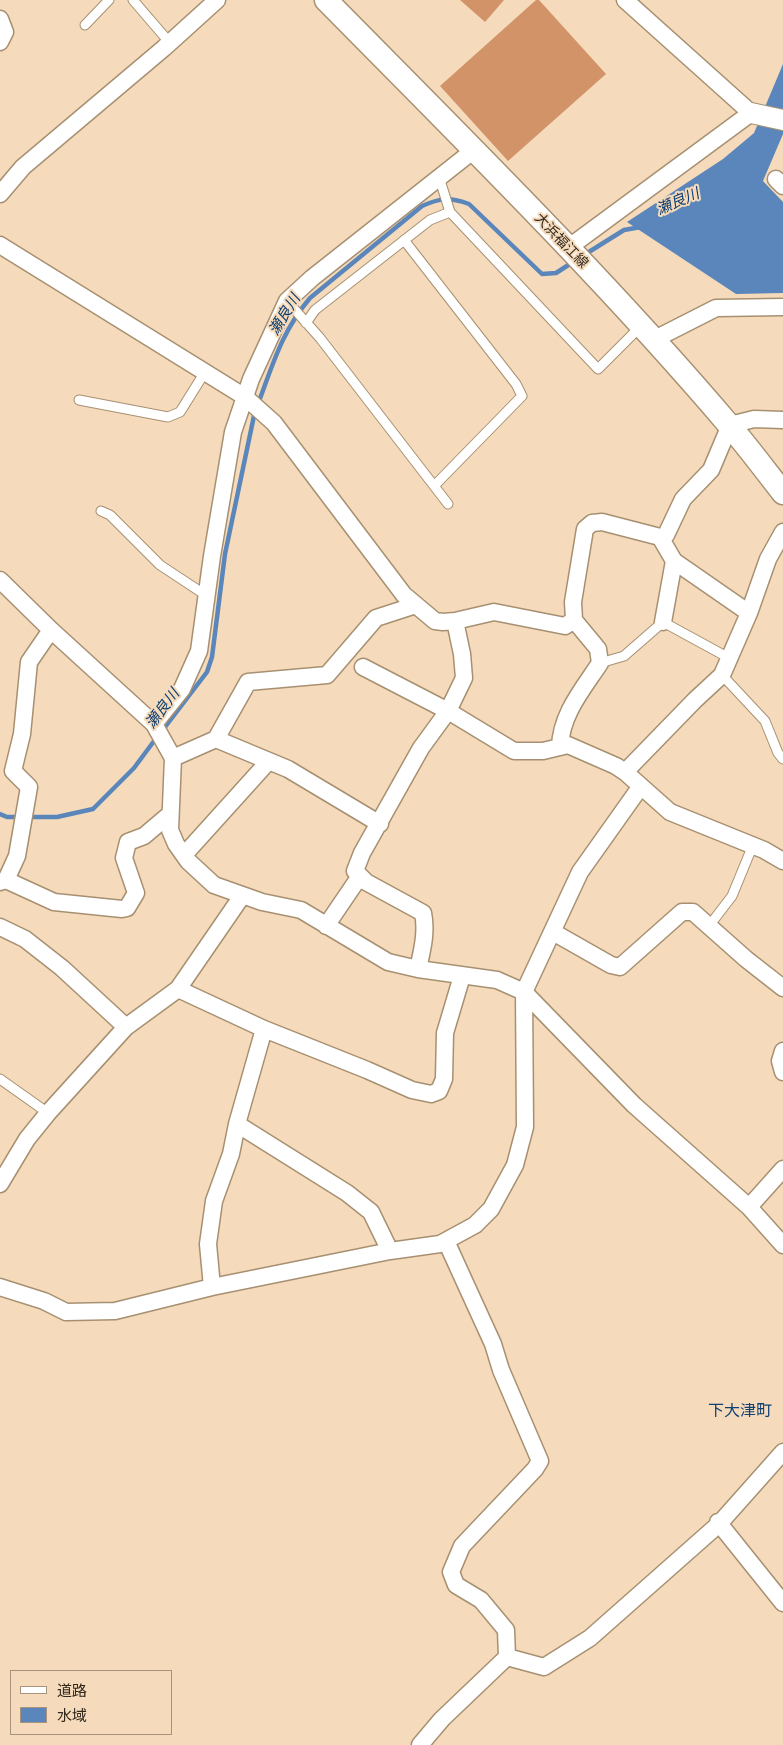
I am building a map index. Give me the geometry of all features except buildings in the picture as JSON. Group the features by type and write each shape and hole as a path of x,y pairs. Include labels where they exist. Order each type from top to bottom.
{"main road":[{"name":"大浜福江線","path":"326,0 592,273 730,426 783,493"}],"street":[{"path":"0,194 23,167 170,43 217,0"},
{"path":"625,0 750,114 783,120"},
{"path":"0,19 5,32 0,42"},
{"path":"568,248 750,114"},
{"path":"154,724 182,689 199,651 234,432 251,379 287,301 312,278 474,150"},
{"path":"0,245 245,397 274,423 404,595 435,621 455,622 494,612 565,626 574,620"},
{"path":"647,333 716,308 783,307"},
{"path":"560,747 561,735 568,711 600,662 598,649 574,620 573,602 585,529 592,524 602,522 660,537 666,535 683,499 711,470 730,426 754,419 783,420"},
{"path":"625,772 722,675 749,613 768,559 783,532"},
{"path":"660,537 674,561 749,613"},
{"path":"663,622 674,561"},
{"path":"0,580 51,630 154,724 173,758 170,830 176,844 188,861 214,885 262,902 301,910 388,962 418,969 498,980 524,992 634,1105 749,1208 783,1244"},
{"path":"173,758 216,739 248,682 327,675 376,618 416,605"},
{"path":"418,969 423,947 425,924 423,913 366,882 355,871 422,748 448,711 464,678 462,654 455,622"},
{"path":"51,630 29,662 22,734 12,771 29,787 17,856 2,880 54,902 122,910 127,908 136,892 124,858 128,842 144,836 170,814"},
{"path":"363,667 448,711 514,751 544,752 568,745 616,766 670,812 753,845 783,861"},
{"path":"216,739 288,769 380,824"},
{"path":"184,855 268,762"},
{"path":"0,1287 44,1301 66,1312 116,1311 212,1287 390,1251 440,1244 475,1225 491,1210 515,1165 525,1127 524,992 580,872 641,786"},
{"path":"326,926 360,876"},
{"path":"0,1184 27,1139 126,1027 178,989 242,896"},
{"path":"552,932 611,965 620,967 682,912 693,912 746,959 783,988"},
{"path":"0,927 25,939 62,968 126,1027"},
{"path":"178,989 264,1029 412,1090 431,1094 439,1091 444,1079 445,1034 462,976"},
{"path":"212,1287 208,1244 214,1201 231,1154 237,1124 264,1029"},
{"path":"783,1050 780,1061 783,1072"},
{"path":"237,1124 347,1193 371,1212 390,1251"},
{"path":"749,1208 783,1169"},
{"path":"420,1745 442,1718 507,1657 506,1630 481,1600 456,1585 451,1572 462,1546 535,1469 540,1461 501,1370 493,1344 446,1241"},
{"path":"507,1657 544,1667 597,1631 719,1523 783,1452"},
{"path":"719,1523 783,1603"}],"lane":[{"path":"85,25 109,0"},
{"path":"132,0 170,43"},
{"path":"439,177 450,212 598,369 647,333"},
{"path":"306,323 315,310 404,240 430,220 450,212"},
{"path":"404,240 516,384 522,396 434,486"},
{"path":"287,301 320,338 448,504"},
{"path":"79,400 168,418 180,412 205,372"},
{"path":"102,511 110,515 160,565 207,596"},
{"path":"600,662 624,656 663,622 729,658"},
{"path":"722,675 765,722 778,753 783,759"},
{"path":"709,926 732,896 753,845"},
{"path":"0,1079 48,1113"}],"water":[{"path":"783,64 783,134 763,181 783,202 783,293 736,294 627,222 723,159 754,133"}],"waterway":[{"name":"瀬良川","path":"258,404 285,335 300,310 310,298 422,206 445,199 469,204 542,274 556,273 573,262"},
{"name":"瀬良川","path":"584,255 624,230 641,227"},
{"name":"瀬良川","path":"162,731 207,672 212,657 225,554 255,411"},
{"name":"瀬良川","path":"0,814 7,817 57,817 93,809 134,768 157,737"}],"district":[{"name":"下大津町","path":"740,1412"}]}
